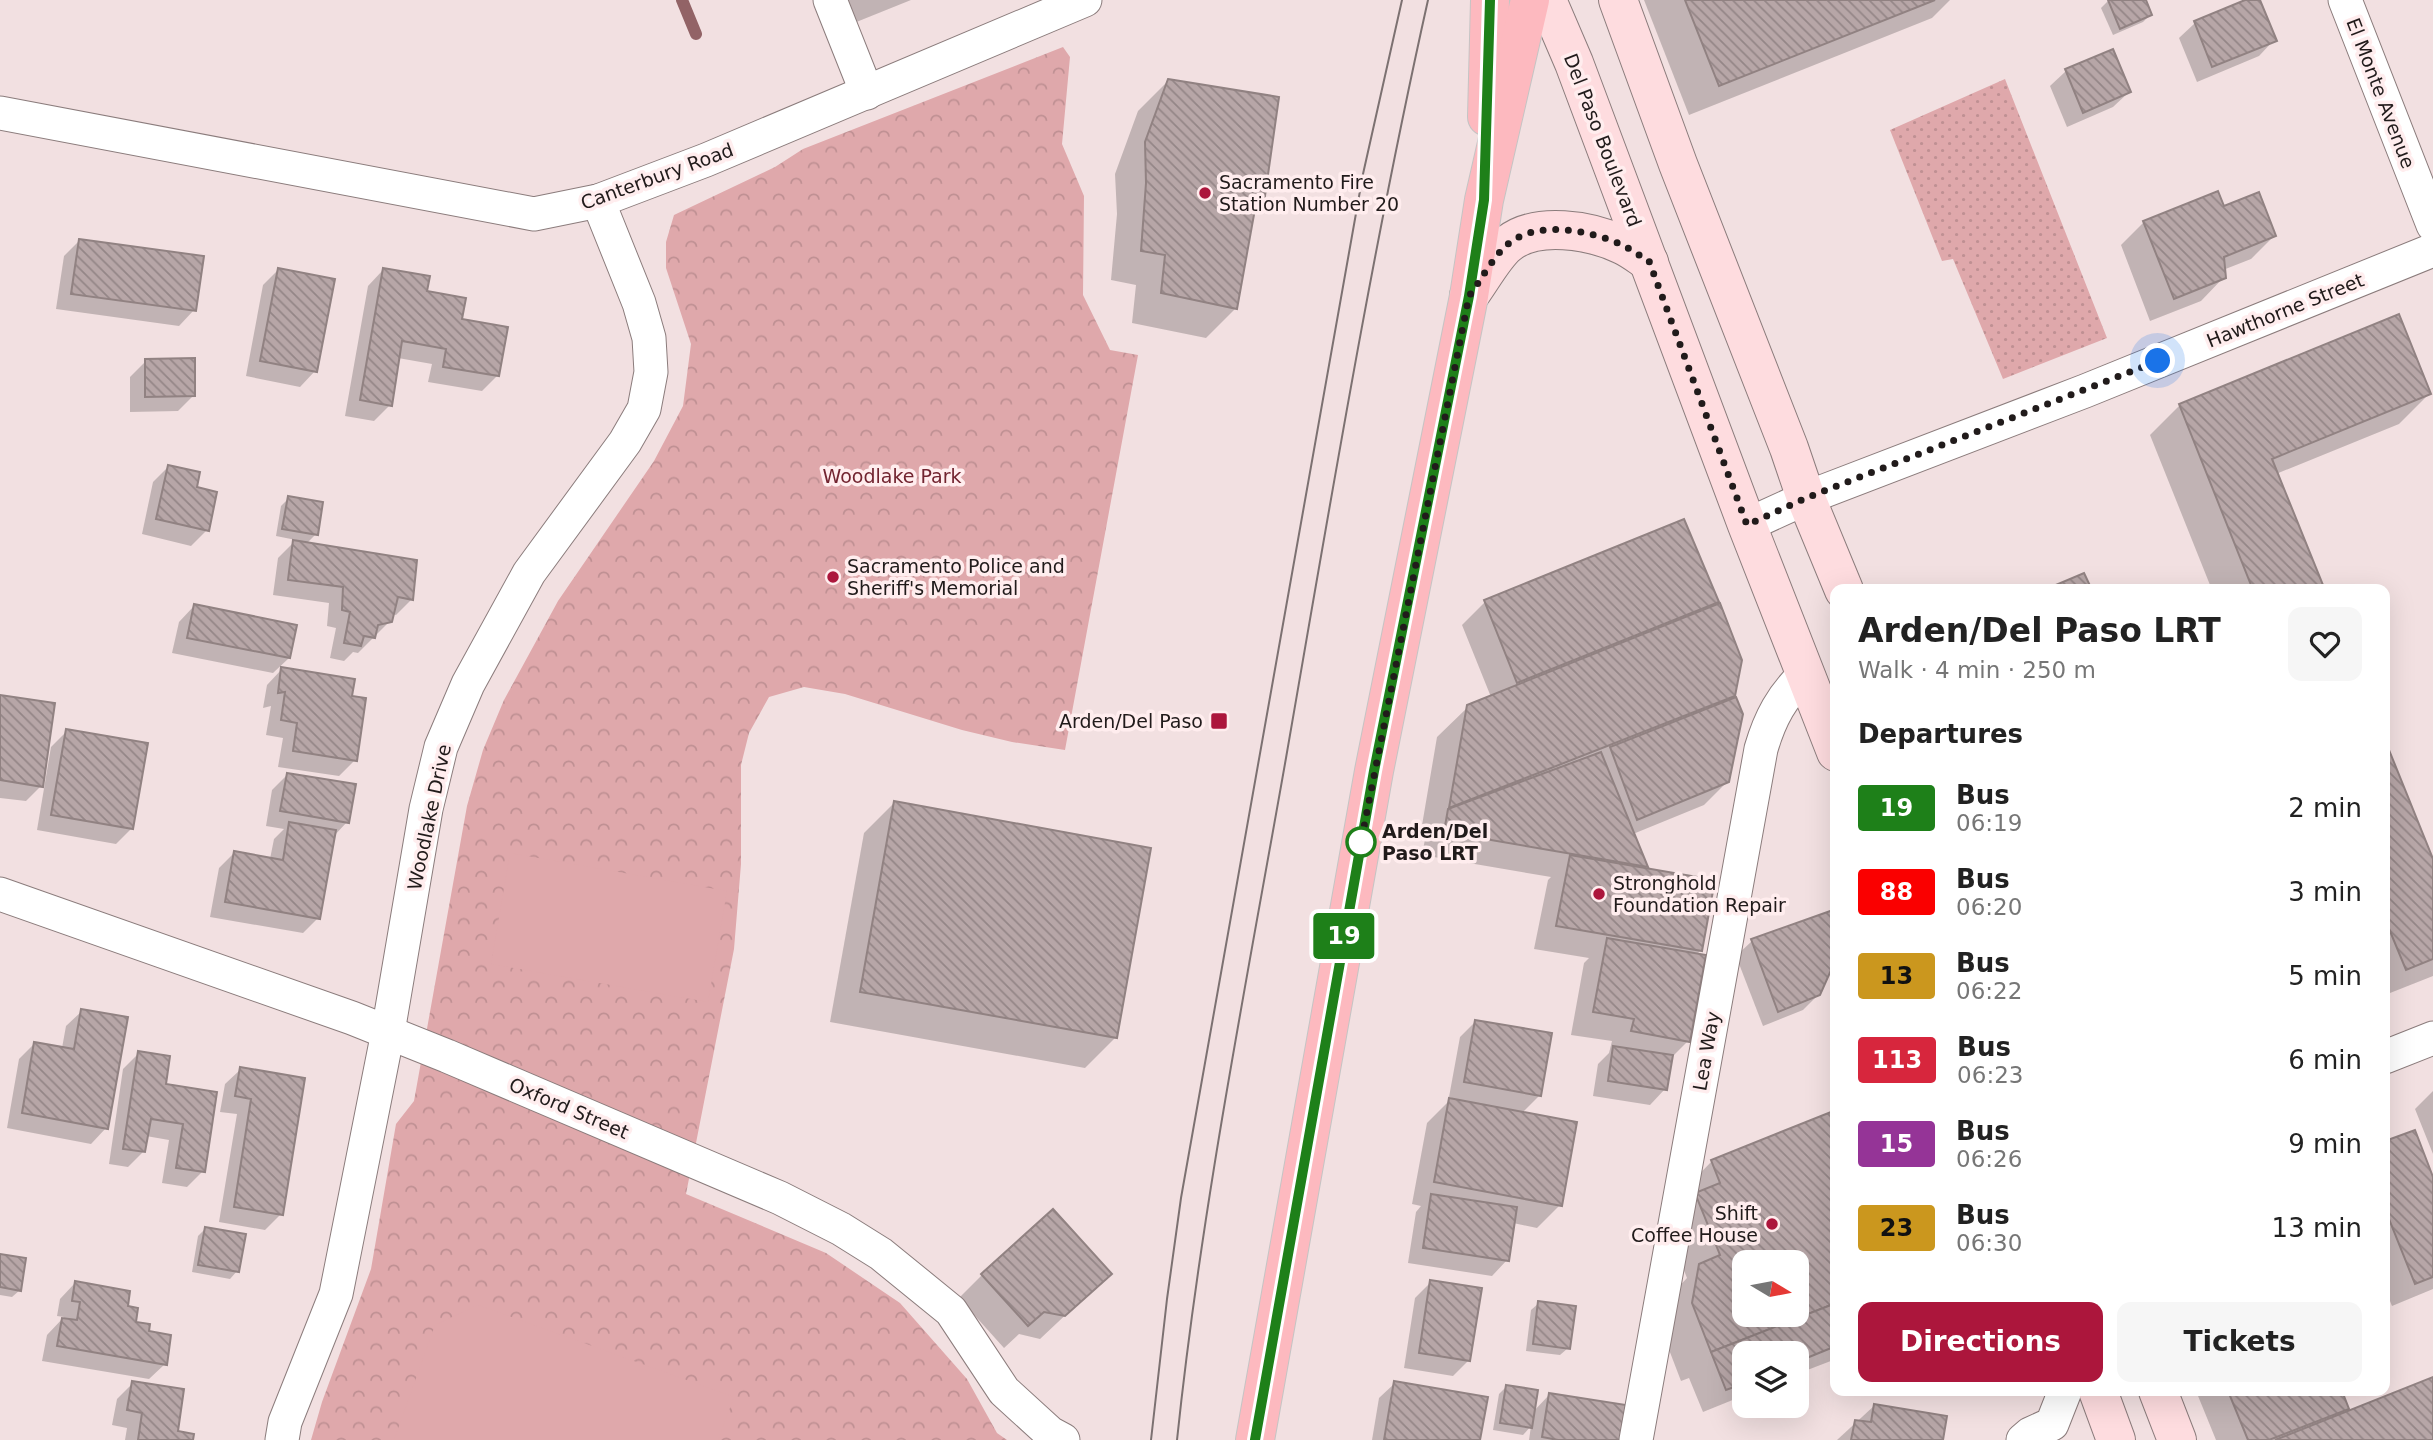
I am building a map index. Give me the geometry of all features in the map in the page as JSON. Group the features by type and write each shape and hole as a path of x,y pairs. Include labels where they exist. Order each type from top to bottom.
{"main road":[{"path":"1484,200 1490,0"},
{"path":"1255,1440 1374,771 1469,296 1484,200 1531,0"},
{"name":"Del Paso Boulevard","path":"1547,0 1574,63 1747,525 1830,737"},
{"path":"1618,0 1806,498 1842,584"},
{"path":"1469,296 1507,245 1528,233 1566,231 1598,237 1621,244 1649,261"},
{"path":"2100,1396 2116,1440"},
{"path":"2160,1396 2177,1440"}],"street":[{"path":"830,0 867,93"},
{"name":"Canterbury Road","path":"0,113 534,214 598,201 706,160 1085,0"},
{"name":"El Monte Avenue","path":"2345,0 2433,225"},
{"name":"Woodlake Drive","path":"282,1440 285,1422 336,1294 388,1032 426,809 441,747 468,684 529,572 625,442 644,409 651,372 649,338 639,303 598,201"},
{"name":"Hawthorne Street","path":"1747,525 1806,498 2085,391 2433,250"},
{"name":"Lea Way","path":"1636,1440 1761,748 1776,709 1786,692 1805,674"},
{"name":"Oxford Street","path":"0,894 388,1032 780,1198 841,1229 881,1254 951,1311 1004,1391 1050,1433 1063,1440"},
{"path":"2390,1055 2433,1038"},
{"path":"2023,1440 2029,1434 2052,1424 2063,1396"}],"green space":[{"name":"Woodlake Park","path":"1063,47 1070,57 1062,144 1084,196 1083,295 1110,350 1138,355 1065,750 1012,742 962,730 845,694 804,687 769,697 749,733 741,765 741,864 734,949 686,1194 826,1253 900,1303 967,1379 997,1433 1007,1440 311,1440 322,1402 371,1269 396,1124 414,1101 467,806 483,750 504,700 558,601 654,461 683,406 691,344 666,268 666,242 674,215 775,167 803,149"},
{"path":"2005,79 2107,338 2003,379 1953,259 1942,261 1890,130"},
{"path":"510,853 727,891 708,1002 491,964"},
{"path":"478,1305 734,1397 718,1440 394,1440 435,1325"}],"building":[{"path":"1685,0 1935,0 1719,86"},
{"path":"2108,0 2146,0 2152,15 2120,29"},
{"path":"2245,0 2260,0 2277,41 2212,67 2194,21"},
{"path":"2113,49 2131,92 2083,113 2065,69"},
{"name":"Sacramento Fire Station Number 20","path":"1168,79 1279,97 1264,203 1255,209 1237,309 1161,293 1165,255 1141,251 1146,183 1145,142"},
{"path":"2218,191 2224,206 2259,192 2276,236 2224,257 2226,278 2174,299 2143,221"},
{"path":"79,239 204,256 196,311 71,294"},
{"path":"278,268 335,279 317,372 260,361"},
{"path":"383,268 430,276 427,291 466,298 462,319 508,327 499,376 443,367 446,349 402,341 392,406 360,400"},
{"path":"2399,314 2431,394 2272,459 2323,584 2251,584 2179,404"},
{"path":"195,358 195,396 145,397 145,359"},
{"path":"168,465 200,472 197,487 217,492 209,531 156,519"},
{"path":"288,496 323,502 318,535 282,529"},
{"path":"1684,519 1719,602 1517,683 1484,600"},
{"path":"293,540 417,560 413,600 398,597 392,622 378,625 375,638 364,636 361,646 344,643 350,612 342,610 343,587 288,580"},
{"path":"2084,573 2089,584 2058,584"},
{"path":"1720,603 1742,660 1735,696 1449,808 1467,705"},
{"path":"194,604 297,625 290,658 187,638"},
{"path":"281,667 355,679 352,696 366,698 357,761 293,751 297,723 281,720 285,692 278,693"},
{"path":"0,695 55,703 43,787 0,780"},
{"path":"1736,697 1743,714 1729,782 1637,820 1610,747"},
{"path":"66,729 148,743 133,829 51,815"},
{"path":"1601,752 1648,867 1444,832 1448,809"},
{"path":"2390,752 2433,859 2433,959 2406,970 2390,931"},
{"path":"287,773 356,784 349,823 280,811"},
{"path":"894,801 1151,848 1117,1038 860,992"},
{"path":"289,822 336,830 320,919 225,902 234,851 283,860"},
{"path":"1570,855 1715,880 1702,951 1556,926"},
{"path":"1830,911 1830,972 1820,995 1778,1012 1751,939"},
{"path":"1607,938 1706,955 1690,1042 1631,1031 1634,1019 1593,1012"},
{"path":"81,1009 128,1017 108,1129 22,1113 34,1042 74,1049"},
{"path":"1475,1020 1552,1033 1541,1096 1464,1082"},
{"path":"1613,1046 1673,1055 1667,1090 1608,1081"},
{"path":"138,1051 170,1056 166,1084 217,1092 205,1172 176,1168 183,1124 151,1119 145,1152 123,1149"},
{"path":"240,1067 305,1078 283,1215 234,1207 251,1099 235,1096"},
{"path":"1449,1098 1577,1122 1562,1206 1434,1182"},
{"name":"Shift Coffee House","path":"1830,1112 1830,1305 1810,1313 1810,1250 1732,1250 1732,1327 1775,1327 1739,1341 1732,1341 1732,1344 1711,1352 1692,1303 1699,1264 1720,1255 1695,1193 1720,1183 1711,1160"},
{"path":"2415,1130 2433,1177 2433,1277 2415,1284 2390,1222 2390,1139"},
{"path":"1431,1194 1517,1207 1509,1261 1423,1248"},
{"path":"1053,1209 1112,1274 1065,1316 1044,1312 1028,1326 981,1274"},
{"path":"205,1227 246,1234 239,1272 198,1265"},
{"path":"0,1254 26,1258 21,1291 0,1287"},
{"path":"1430,1280 1482,1288 1470,1361 1419,1353"},
{"path":"75,1281 130,1291 128,1306 138,1308 136,1322 150,1324 149,1331 171,1335 167,1365 57,1346 62,1318 77,1320 80,1302 72,1301"},
{"path":"1538,1301 1576,1306 1570,1349 1533,1344"},
{"path":"1830,1305 1830,1348 1809,1357 1809,1341 1739,1341 1775,1327 1809,1327 1810,1313"},
{"path":"1732,1344 1732,1388 1726,1390 1711,1352"},
{"path":"2433,1377 2433,1440 2275,1440 2390,1396"},
{"path":"132,1381 184,1389 178,1431 194,1434 193,1440 138,1440 142,1413 127,1410"},
{"path":"1394,1381 1488,1397 1480,1440 1384,1440"},
{"path":"1506,1385 1538,1390 1532,1428 1500,1423"},
{"path":"1549,1393 1626,1405 1620,1440 1558,1440 1542,1437"},
{"path":"2230,1396 2344,1396 2349,1409 2269,1440 2248,1440"},
{"path":"1874,1404 1947,1416 1943,1440 1851,1440 1855,1420 1871,1422"}],"waterway":[{"path":"682,0 696,34"}],"tram line":[{"path":"1151,1440 1181,1198 1363,174 1402,0"},
{"path":"1177,1440 1211,1183 1240,1013 1370,283 1428,0"}],"bus line":[{"name":"19","path":"1255,1440 1374,771 1469,296 1484,200 1490,0"}],"place":[{"name":"Sacramento Fire Station Number 20","path":"1205,193"},
{"name":"Sacramento Police and Sheriff's Memorial","path":"833,577"},
{"name":"Arden/Del Paso","path":"1219,721"},
{"name":"Arden/Del Paso LRT","path":"1361,842"},
{"name":"Stronghold Foundation Repair","path":"1599,894"},
{"name":"Shift Coffee House","path":"1772,1224"}],"route":[{"path":"1361,842 1359,852 1469,296 1507,245 1528,233 1566,231 1621,244 1649,261 1747,525 1806,498 2158,361"}]}
